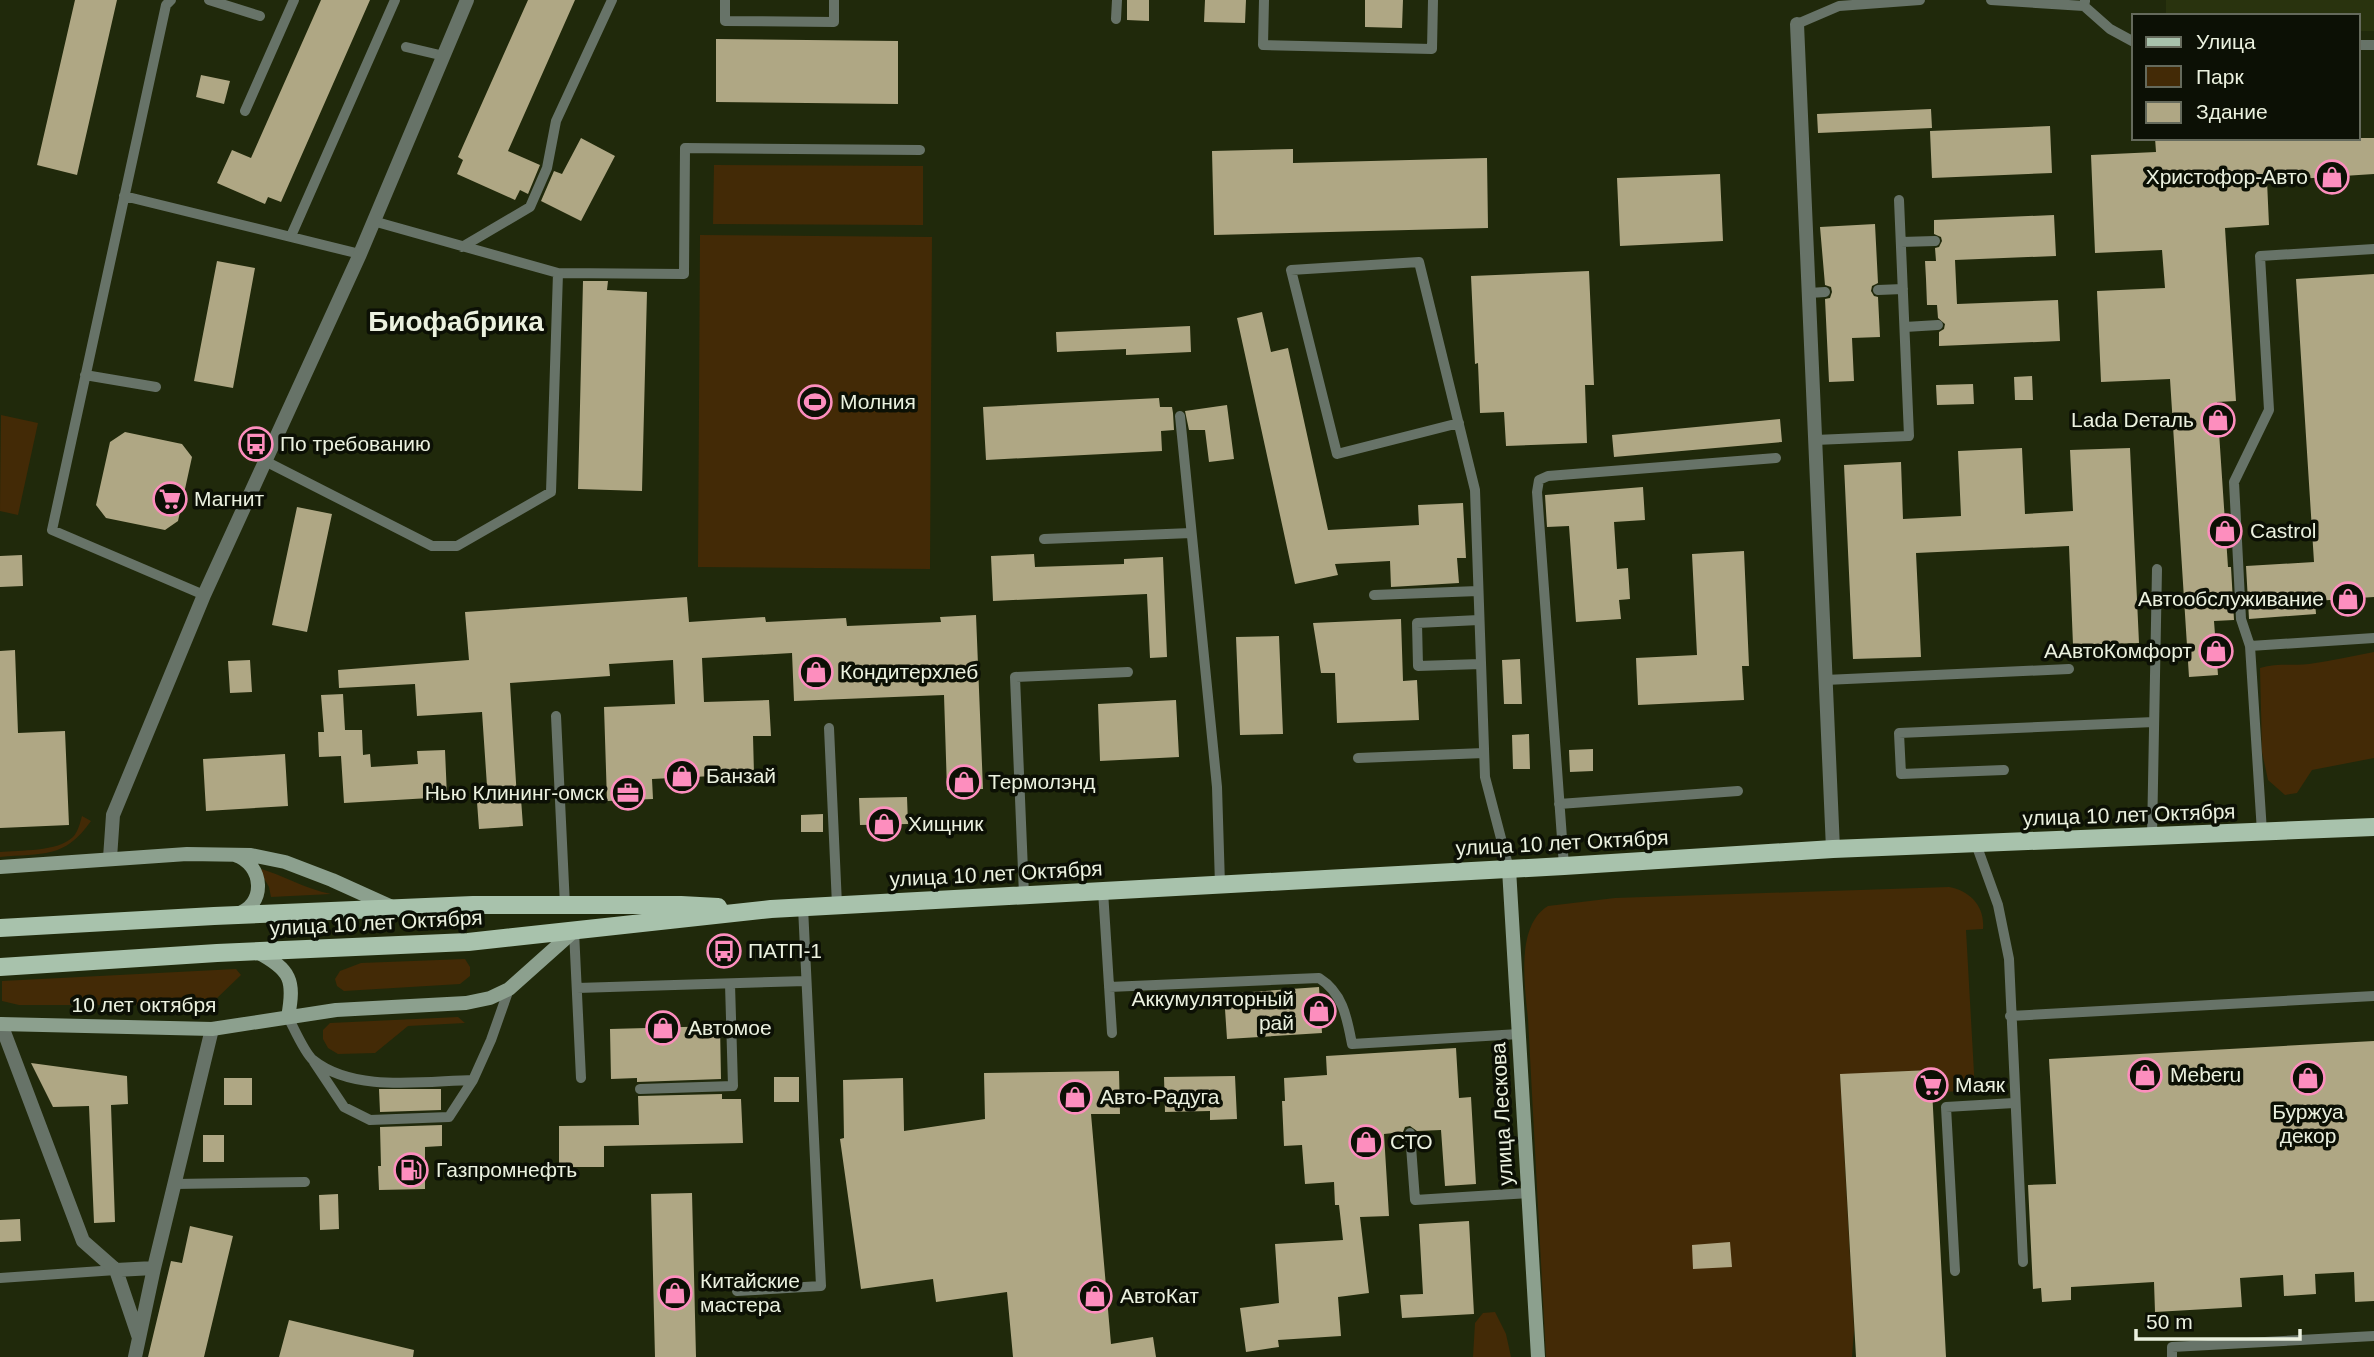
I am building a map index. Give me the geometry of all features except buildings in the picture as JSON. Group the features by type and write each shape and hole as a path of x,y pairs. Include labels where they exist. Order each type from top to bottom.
{"main road":[{"name":"улица 10 лет Октября","path":"0,967 468,942 753,910 803,907 1833,849 2374,827"},
{"name":"улица 10 лет Октября","path":"0,928 473,905 681,905 753,910"}],"street":[{"path":"110,858 113,815 204,595 360,254 467,0"},
{"path":"1797,24 1833,849"},
{"path":"227,854 239,856 249,862 259,883 257,895 251,905 241,913 230,915"},
{"path":"0,867 110,858 251,855 285,862 396,909"},
{"name":"улица Лескова","path":"1509,869 1538,1357"},
{"path":"509,989 574,931"},
{"path":"257,952 285,970 292,982 288,1017"},
{"name":"10 лет октября","path":"0,1024 212,1029 336,1010 466,1003 490,998 509,989"},
{"path":"0,1024 83,1241 116,1270 139,1338"},
{"path":"135,1357 212,1029"},
{"path":"116,1270 154,1268"}],"lane":[{"path":"171,0 166,5 52,530 204,595"},
{"path":"209,0 260,16"},
{"path":"245,111 294,0"},
{"path":"292,236 396,0"},
{"path":"462,247 530,207 547,168 556,121 612,0"},
{"path":"725,0 725,21 834,22 834,0"},
{"path":"1116,19 1117,0"},
{"path":"1264,0 1263,45 1432,49 1433,0"},
{"path":"1797,24 1840,3 1920,0"},
{"path":"1992,0 2084,3 2109,29 2132,41"},
{"path":"406,47 444,56"},
{"path":"373,221 558,273 684,274 685,148 920,150"},
{"path":"124,196 360,254"},
{"path":"1815,440 1909,436 1899,200"},
{"path":"1901,242 1935,241"},
{"path":"2262,832 2250,646 2241,619 2234,482 2269,410 2260,256 2374,249"},
{"path":"1459,423 1337,454 1291,270 1419,262 1459,423 1475,490 1485,777 1509,869"},
{"path":"265,461 432,545 457,546 551,492 558,273"},
{"path":"1878,290 1903,289"},
{"path":"1809,293 1825,292"},
{"path":"1905,327 1938,325"},
{"path":"85,375 156,387"},
{"path":"1180,416 1217,787 1220,885"},
{"path":"1564,866 1537,492 1539,481 1548,476 1776,458"},
{"path":"1044,539 1191,533"},
{"path":"2152,837 2157,569"},
{"path":"1374,595 1478,591"},
{"path":"1479,621 1417,623 1418,655 1419,666 1481,664"},
{"path":"2250,646 2374,638"},
{"path":"1825,680 2069,669"},
{"path":"1024,895 1015,677 1128,672"},
{"path":"556,716 565,906"},
{"path":"2004,770 1901,775 1899,733 2154,722"},
{"path":"829,728 837,905"},
{"path":"1358,758 1484,753"},
{"path":"1559,804 1738,791"},
{"path":"1976,844 1997,905 2008,959 2023,1262"},
{"path":"1103,891 1112,1032"},
{"path":"737,1290 821,1286 803,907"},
{"path":"574,931 581,1079"},
{"path":"1109,987 1319,978 1332,986 1346,1013 1352,1044 1519,1034"},
{"path":"577,988 806,981"},
{"path":"640,1089 733,1086 730,984"},
{"path":"288,1017 344,1107 370,1120 449,1117 473,1080 509,989"},
{"path":"2010,1016 2374,996"},
{"path":"312,1059 347,1077 368,1082 473,1080"},
{"path":"1955,1271 1946,1107 2014,1103"},
{"path":"1410,1133 1415,1200 1528,1193"},
{"path":"174,1184 305,1182"},
{"path":"0,1278 116,1270"},
{"path":"2172,1357 2172,1347 2374,1336"}],"shaded area":[{"path":"2166,0 2374,0 2374,31 2360,31 2360,14 2166,14"}],"green space":[{"path":"714,165 923,166 923,225 713,224"},
{"name":"Молния","path":"700,235 932,237 930,569 698,567"},
{"path":"1,415 38,423 18,515 0,511"},
{"path":"2374,652 2374,758 2312,770 2297,793 2285,795 2268,780 2262,752 2260,668 2309,664"},
{"path":"82,816 91,821 72,842 62,848 40,854 0,857 0,852 48,848 66,842 76,833"},
{"path":"258,868 331,894 271,897 269,887"},
{"path":"1949,887 1963,892 1975,901 1983,921 1983,929 1966,930 1975,1091 1932,1092 1930,1070 1840,1075 1854,1330 1852,1357 1546,1357 1524,974 1526,942 1538,915 1548,906 1615,898"},
{"path":"465,959 470,967 470,976 460,984 344,991 337,986 335,979 340,971 361,963"},
{"path":"236,969 241,975 216,999 199,1005 19,1005 2,1001 2,981"},
{"path":"458,1017 465,1023 408,1026 375,1053 338,1054 328,1048 323,1039 323,1030 330,1023"},
{"path":"1495,1312 1506,1334 1511,1357 1473,1357 1475,1323 1483,1313"}],"place":[{"name":"Христофор-Авто","path":"2332,177"},
{"name":"Молния","path":"815,402"},
{"name":"Lada Dеталь","path":"2218,420"},
{"name":"По требованию","path":"256,444"},
{"name":"Магнит","path":"170,499"},
{"name":"Castrol","path":"2225,531"},
{"name":"Автообслуживание","path":"2348,599"},
{"name":"ААвтоКомфорт","path":"2216,651"},
{"name":"Кондитерхлеб","path":"816,672"},
{"name":"Банзай","path":"682,776"},
{"name":"Термолэнд","path":"964,782"},
{"name":"Нью Клининг-омск","path":"628,793"},
{"name":"Хищник","path":"884,824"},
{"name":"ПАТП-1","path":"724,951"},
{"name":"Аккумуляторный рай","path":"1319,1011"},
{"name":"Автомое","path":"663,1028"},
{"name":"Meberu","path":"2145,1075"},
{"name":"Буржуа декор","path":"2308,1078"},
{"name":"Маяк","path":"1931,1085"},
{"name":"Авто-Радуга","path":"1075,1097"},
{"name":"СТО","path":"1366,1142"},
{"name":"Газпромнефть","path":"411,1170"},
{"name":"Китайские мастера","path":"675,1293"},
{"name":"АвтоКат","path":"1095,1296"}],"district":[{"name":"Биофабрика","path":"456,321"}]}
